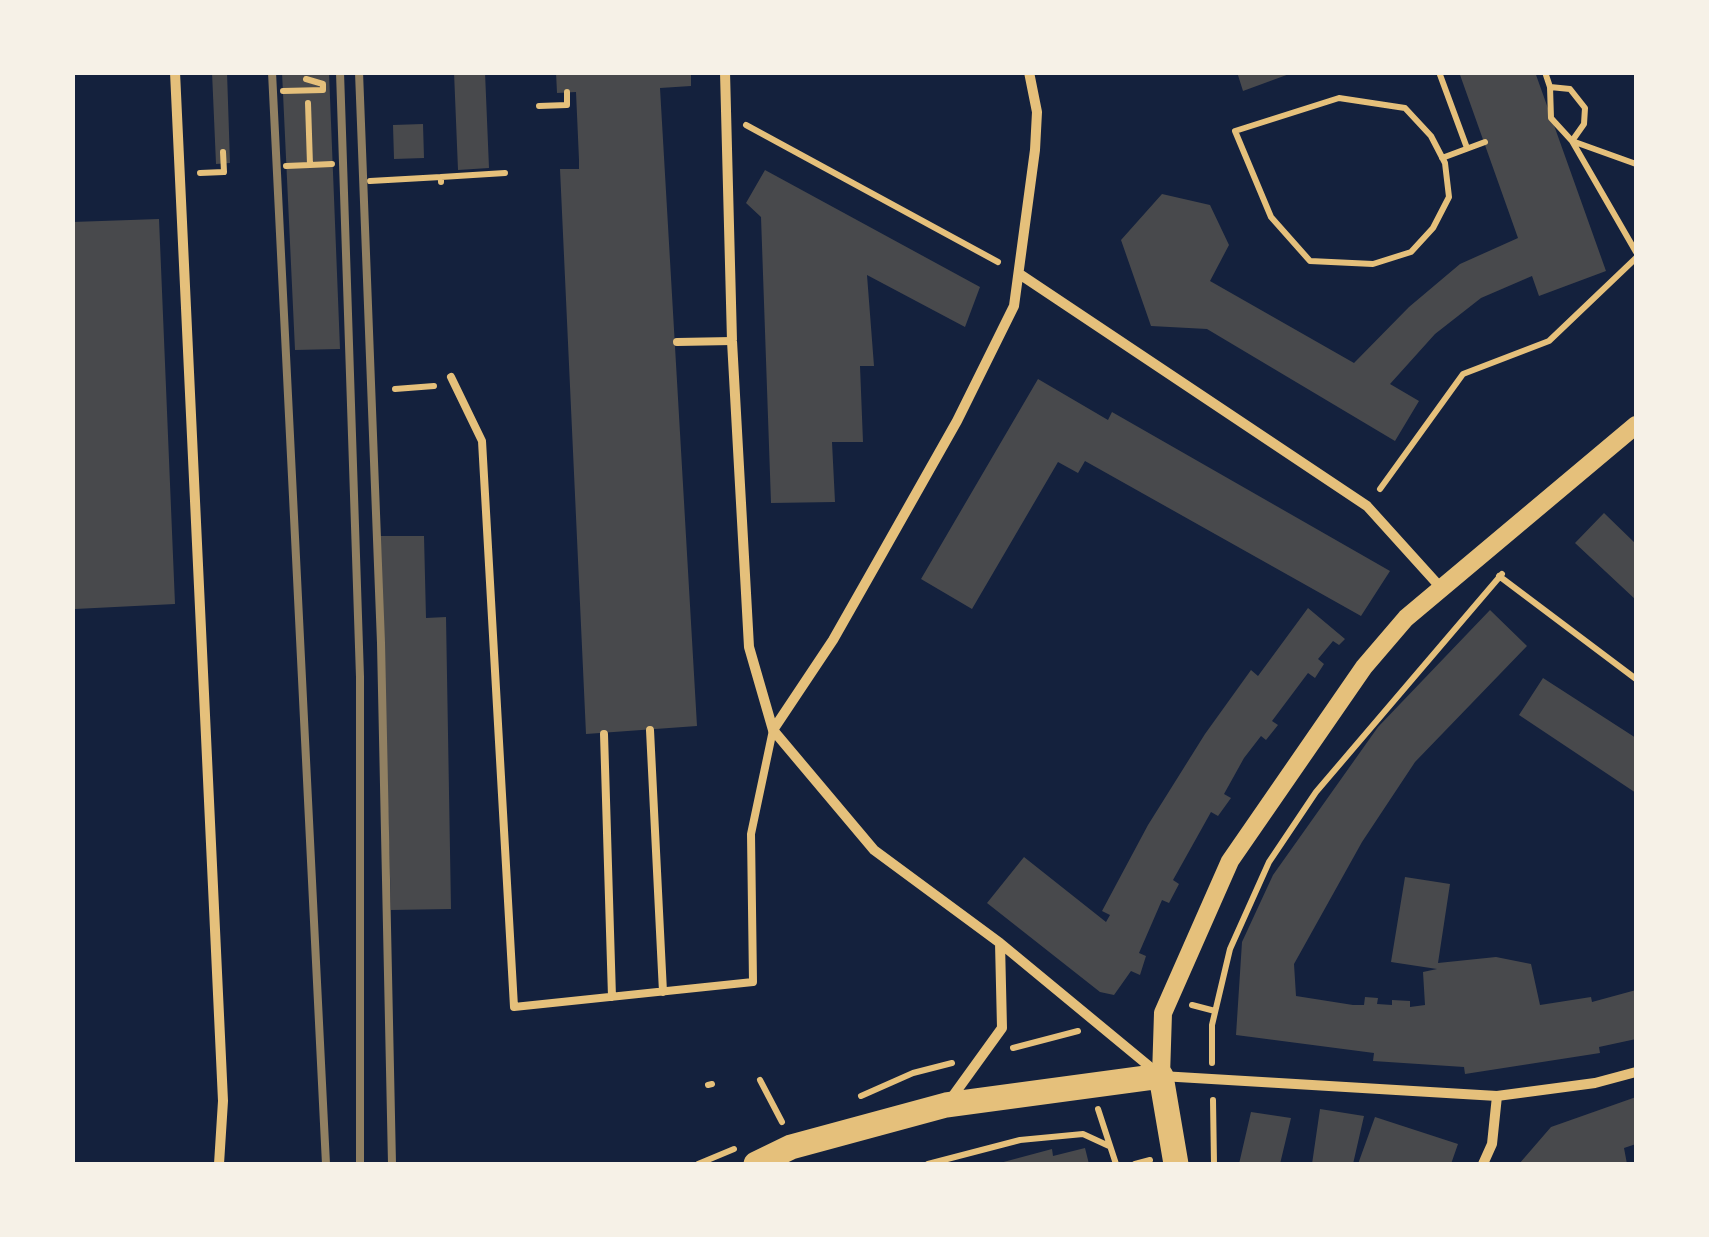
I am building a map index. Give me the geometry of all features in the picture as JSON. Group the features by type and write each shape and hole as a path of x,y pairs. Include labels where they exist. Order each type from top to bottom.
{"main road":[{"path":"756,1164 791,1147 946,1105 1161,1076 1176,1164"}],"street":[{"path":"175,72 223,1101 219,1164"},
{"path":"725,72 732,341 749,647 773,730 874,850 1000,943 1161,1076 1497,1096 1595,1084 1636,1072"},
{"path":"773,730 833,640 957,421 1014,306 1022,275 1037,112 1029,72"},
{"path":"1022,275 1367,506 1442,589"},
{"path":"1161,1076 1163,1013 1230,861 1364,667 1406,618 1636,425"},
{"path":"946,1105 1002,1028 1000,943"},
{"path":"1482,1164 1492,1144 1497,1096"}],"lane":[{"path":"677,342 732,341"},
{"path":"453,381 482,441 514,1007 754,982 752,834 773,730"},
{"path":"650,730 663,992"},
{"path":"604,734 612,998"}],"path":[{"path":"1438,72 1467,148"},
{"path":"1367,506 1463,374 1549,340 1636,255 1572,141 1552,118 1545,72"},
{"path":"283,91 326,89 323,84 306,79"},
{"path":"1550,88 1570,89 1585,108 1584,124 1572,141"},
{"path":"538,106 568,105 567,92"},
{"path":"1339,98 1405,108 1431,136 1442,158 1449,197 1433,228 1411,252 1372,264 1310,261 1271,217 1235,131 1339,98"},
{"path":"308,102 310,165"},
{"path":"726,114 1022,275"},
{"path":"1572,141 1636,164"},
{"path":"1442,158 1485,142"},
{"path":"179,174 224,172 223,152"},
{"path":"286,166 332,164"},
{"path":"370,181 441,179 480,172 506,174"},
{"path":"395,389 453,381"},
{"path":"1214,1164 1212,1025 1230,948 1268,862 1326,778 1500,576 1636,679"},
{"path":"760,1080 785,1128"},
{"path":"928,1164 1020,1140 1083,1134 1109,1146"},
{"path":"942,1164 959,1156"}],"building":[{"path":"212,72 227,72 230,163 216,164"},
{"path":"282,72 329,72 340,349 295,350"},
{"path":"454,72 485,72 489,168 458,170"},
{"path":"556,72 691,72 691,86 660,88 697,726 586,734 560,169 579,169 576,92 557,93"},
{"path":"1237,72 1292,72 1292,73 1243,91"},
{"path":"1459,72 1535,72 1606,271 1539,296 1532,276 1481,298 1435,334 1390,384 1419,401 1395,441 1207,329 1151,326 1121,240 1162,194 1210,205 1229,245 1210,281 1354,363 1409,307 1460,264 1518,238"},
{"path":"423,124 424,158 394,159 393,125"},
{"path":"765,170 980,287 965,327 867,275 874,366 860,366 863,442 832,442 835,502 771,503 761,217 746,203"},
{"path":"159,219 175,604 75,609 72,222"},
{"path":"1038,379 1108,420 1112,412 1390,571 1361,616 1085,461 1078,473 1058,462 972,609 921,579"},
{"path":"1604,513 1636,544 1636,600 1575,543"},
{"path":"380,536 424,536 426,618 446,617 451,909 391,910"},
{"path":"1308,608 1345,639 1339,645 1333,641 1318,659 1324,664 1315,678 1308,673 1272,721 1278,725 1266,740 1261,736 1244,758 1224,794 1231,798 1218,816 1211,812 1173,880 1179,884 1169,903 1162,900 1139,953 1146,956 1140,975 1131,971 1114,995 1100,992 987,903 1024,857 1106,922 1110,915 1102,911 1148,825 1205,734 1251,670 1258,676"},
{"path":"1490,610 1527,646 1415,762 1362,842 1294,964 1296,996 1353,1005 1364,1005 1365,997 1378,998 1377,1004 1392,1005 1392,1000 1410,1001 1410,1007 1425,1005 1423,972 1437,969 1391,962 1405,877 1450,884 1438,963 1496,957 1531,964 1540,1005 1591,997 1592,1002 1636,990 1636,1039 1599,1047 1600,1053 1465,1074 1464,1067 1373,1061 1374,1053 1236,1035 1242,942 1273,875 1378,727"},
{"path":"1543,678 1636,738 1636,793 1519,715"},
{"path":"1636,1097 1636,1144 1624,1148 1627,1164 1519,1164 1551,1127"},
{"path":"1320,1109 1364,1116 1353,1164 1312,1164"},
{"path":"1251,1112 1291,1118 1280,1164 1239,1164"},
{"path":"1375,1117 1458,1144 1451,1164 1358,1164"},
{"path":"1085,1148 1089,1164 996,1164 1052,1149 1053,1156"}],"railway":[{"path":"272,72 326,1164"},
{"path":"340,72 360,677 360,1164"},
{"path":"359,72 381,643 392,1164"}]}
